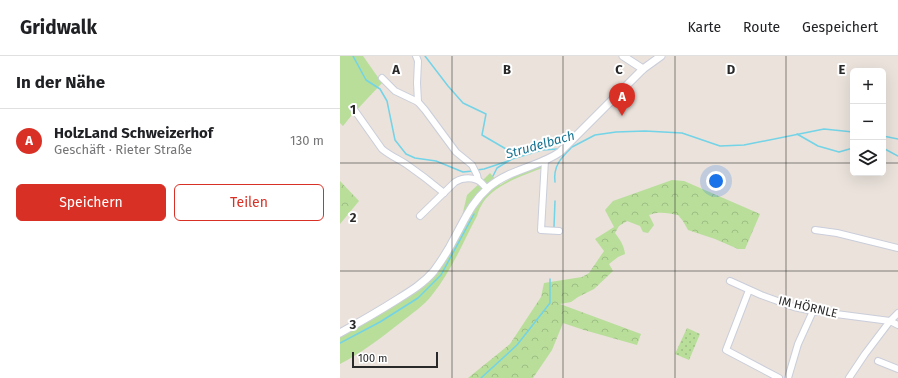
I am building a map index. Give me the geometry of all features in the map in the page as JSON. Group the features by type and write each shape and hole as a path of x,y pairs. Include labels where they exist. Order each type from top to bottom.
{"street":[{"path":"416,56 418,61 418,102"},
{"path":"623,56 643,69"},
{"path":"340,333 394,302 427,279 448,249 477,198 492,185 508,175 558,154 643,69 661,56"},
{"path":"382,78 395,91 418,102 456,152 472,165 478,178 487,189"},
{"path":"352,108 382,149 431,182 444,193"},
{"path":"545,160 541,230 555,231"},
{"path":"420,216 460,179 478,178"},
{"path":"815,230 837,233 898,248"},
{"name":"IM HÖRNLE","path":"730,281 794,307 890,321"},
{"path":"749,290 726,350 779,378"},
{"path":"788,378 798,344 814,311"},
{"path":"849,378 865,354 890,321 898,313"},
{"path":"890,321 898,326"},
{"path":"878,361 898,369"}],"green space":[{"path":"340,56 363,56 382,83 343,126 340,123"},
{"path":"543,164 543,168 508,182 486,199 480,207 477,216 451,267 439,286 425,303 378,340 340,364 340,335 423,285 460,225 467,195 490,173 500,185 520,173"},
{"path":"672,180 684,181 760,214 745,249 738,249 688,230 678,215 660,213 649,215 654,225 648,233 643,232 640,226 627,221 619,226 615,233 623,245 625,254 609,264 613,271 594,289 571,302 560,304 641,334 637,345 563,323 552,350 533,378 468,378 510,344 541,297 544,283 582,277 589,273 604,251 595,239 614,227 605,210 613,201"},
{"path":"340,181 359,201 340,224"},
{"path":"687,328 700,334 689,360 675,354"}],"waterway":[{"path":"353,56 366,80 380,89 387,101 395,140 406,154 415,158 436,161 463,172 473,171"},
{"path":"425,56 463,103 486,114 482,135 506,149 512,158"},
{"name":"Strudelbach","path":"568,147 572,147 595,135 616,132 645,131 682,133 720,146 744,145 824,129 850,132"},
{"name":"Strudelbach","path":"797,134 818,146 839,152 850,149"},
{"path":"886,137 898,139"},
{"path":"555,182 555,171 558,163 571,148"},
{"name":"Strudelbach","path":"493,176 497,168 512,159 542,150 558,149"},
{"name":"Strudelbach","path":"886,150 898,156"},
{"path":"477,170 508,161"},
{"path":"554,227 555,201"},
{"name":"Strudelbach","path":"340,343 380,322 418,298 441,275 474,214"},
{"path":"481,378 517,345 550,303 550,279"}],"place":[{"name":"HolzLand Schweizerhof","path":"622,116"}]}
